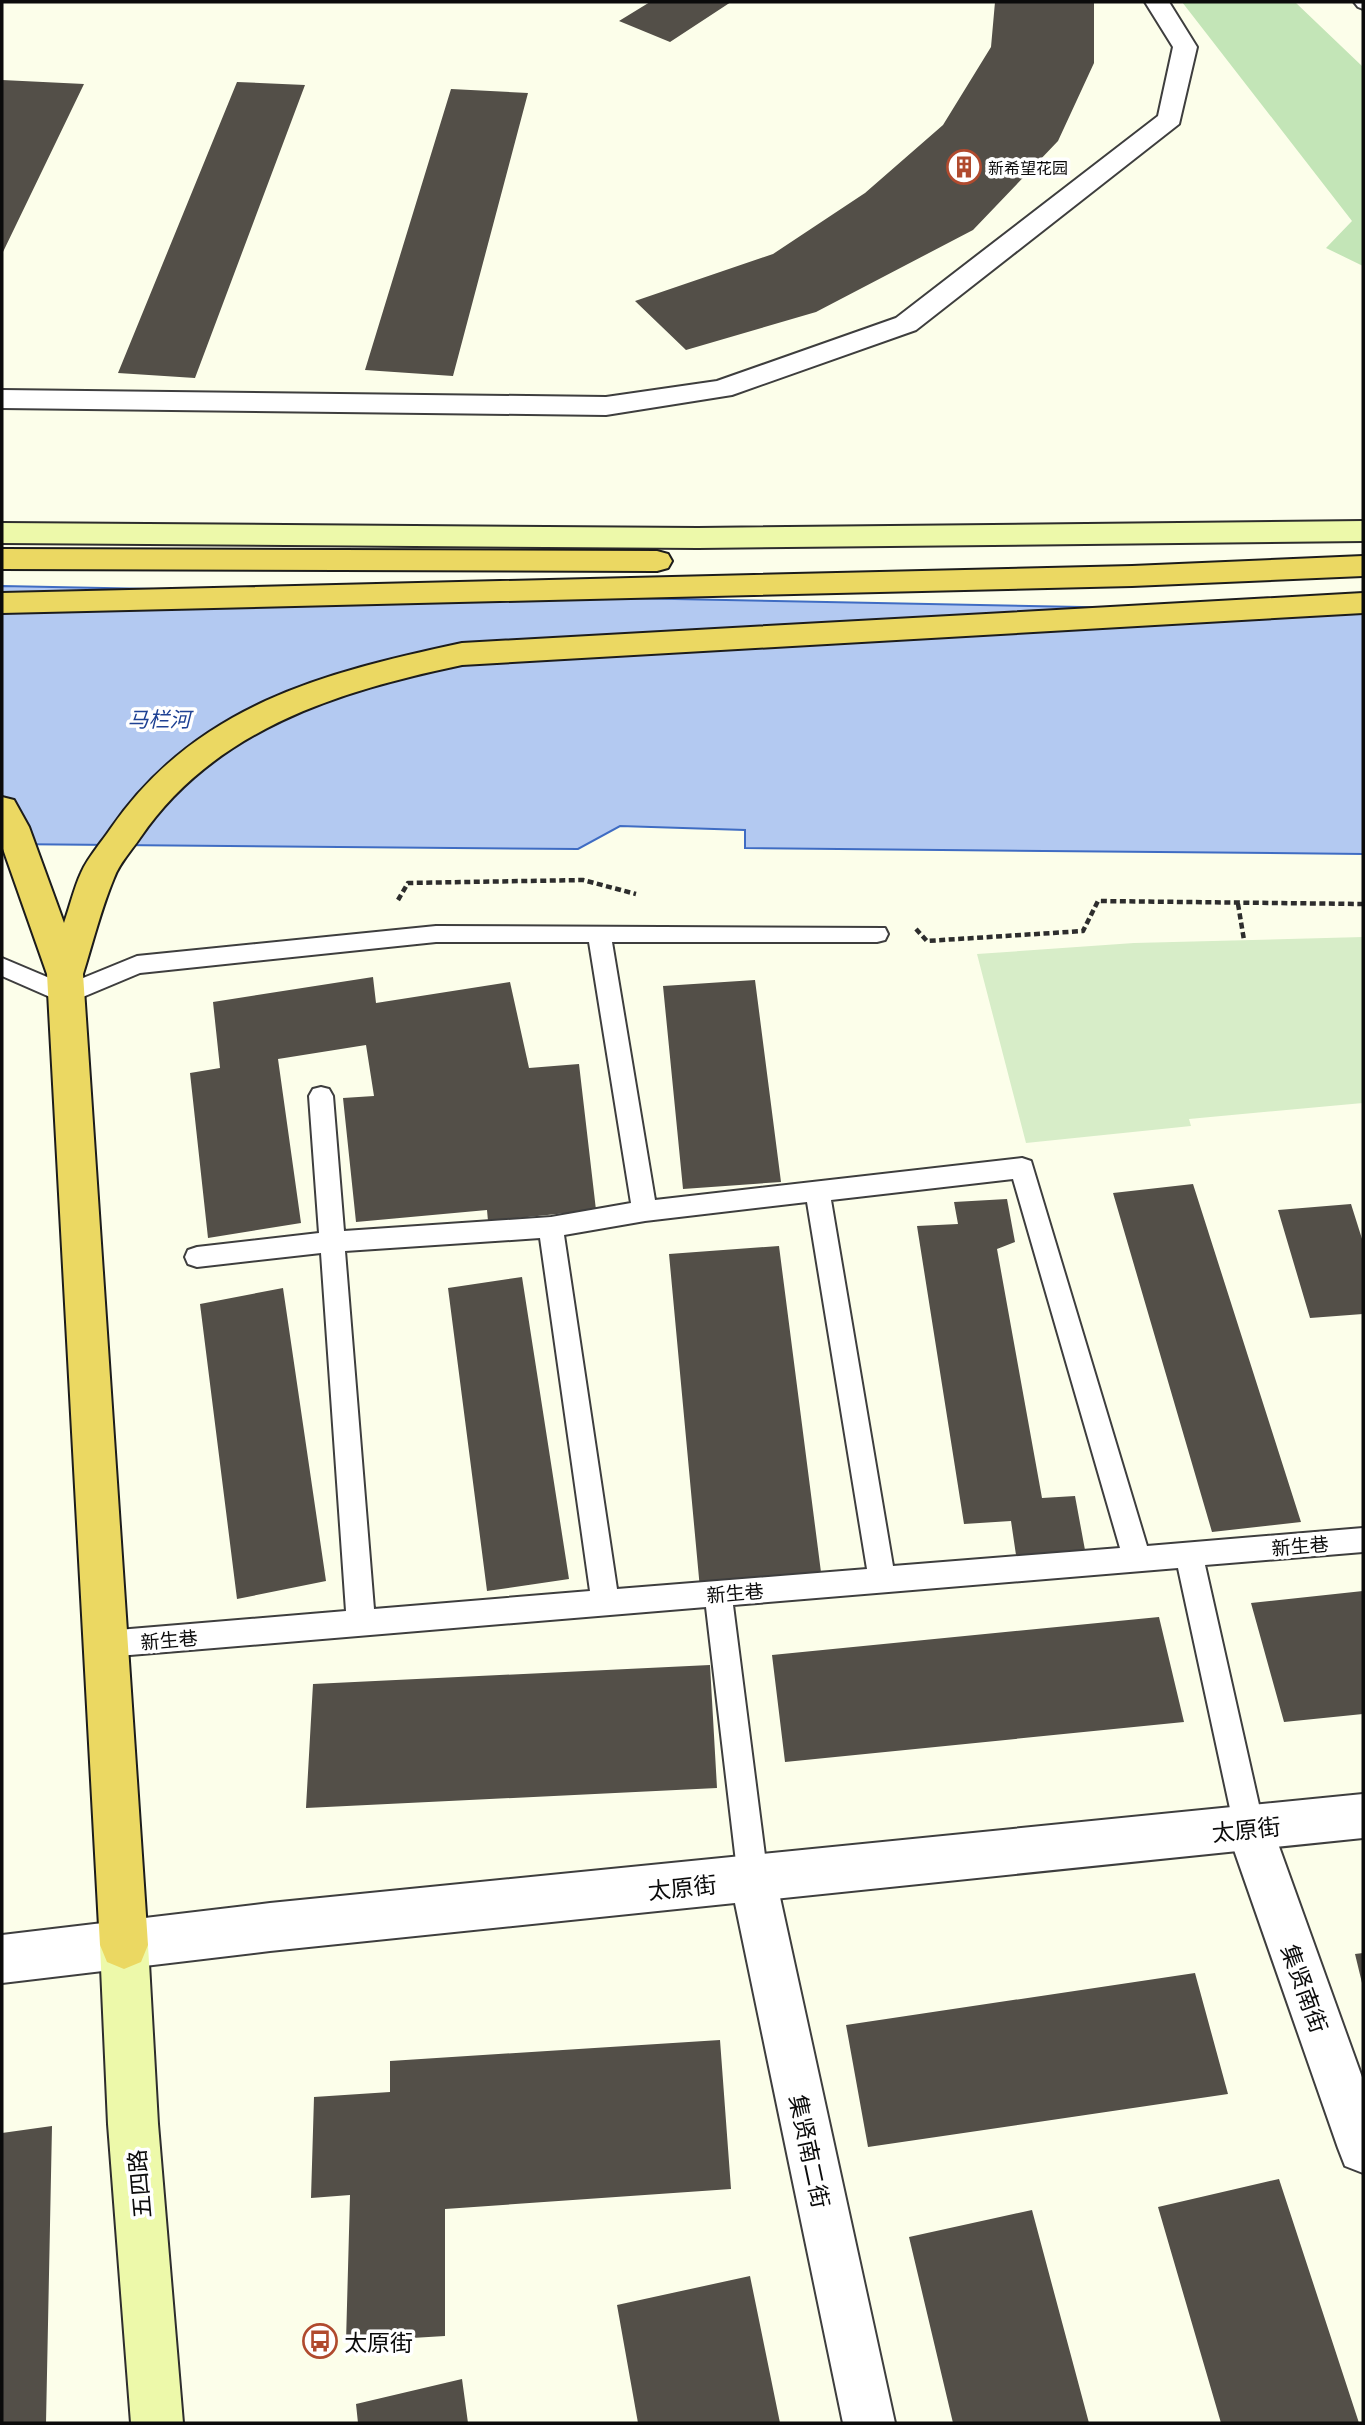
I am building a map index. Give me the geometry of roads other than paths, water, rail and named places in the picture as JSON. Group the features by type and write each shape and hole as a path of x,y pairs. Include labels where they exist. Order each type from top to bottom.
{"highway":[{"path":"2,559 664,561 1132,576"},
{"path":"2,603 1132,576 1363,566"},
{"path":"66,984 98,873 148,800 217,740 286,703 373,673 462,654 544,648 1363,603"},
{"path":"2,809 12,827 66,984 124,1945"}],"main road":[{"path":"2,533 698,538 1363,531"},
{"name":"五四路","path":"124,1945 133,2124 158,2423"}],"street":[{"path":"2,399 606,405 722,388 906,324 1170,120 1185,47 1157,2"},
{"name":"太原街","path":"2,1959 1363,1816"},
{"name":"集贤南街","path":"1249,1827 1363,2148"},
{"name":"集贤南二街","path":"753,1879 869,2423"}],"lane":[{"path":"2,966 66,984 137,965 436,934 877,934"},
{"path":"599,934 645,1211"},
{"path":"321,1096 361,1623"},
{"path":"197,1257 332,1242 551,1227 645,1211 1022,1168 1137,1559"},
{"path":"818,1192 882,1580"},
{"path":"551,1227 605,1604"},
{"name":"新生巷","path":"106,1644 1363,1540"},
{"path":"1189,1554 1249,1827"},
{"path":"718,1594 753,1879"}],"water":[{"name":"马栏河","path":"2,586 1134,608 1363,608 1363,854 745,848 745,830 620,826 578,849 2,844"}],"place":[{"name":"新希望花园","path":"964,167"},
{"name":"太原街","path":"320,2341"}]}
